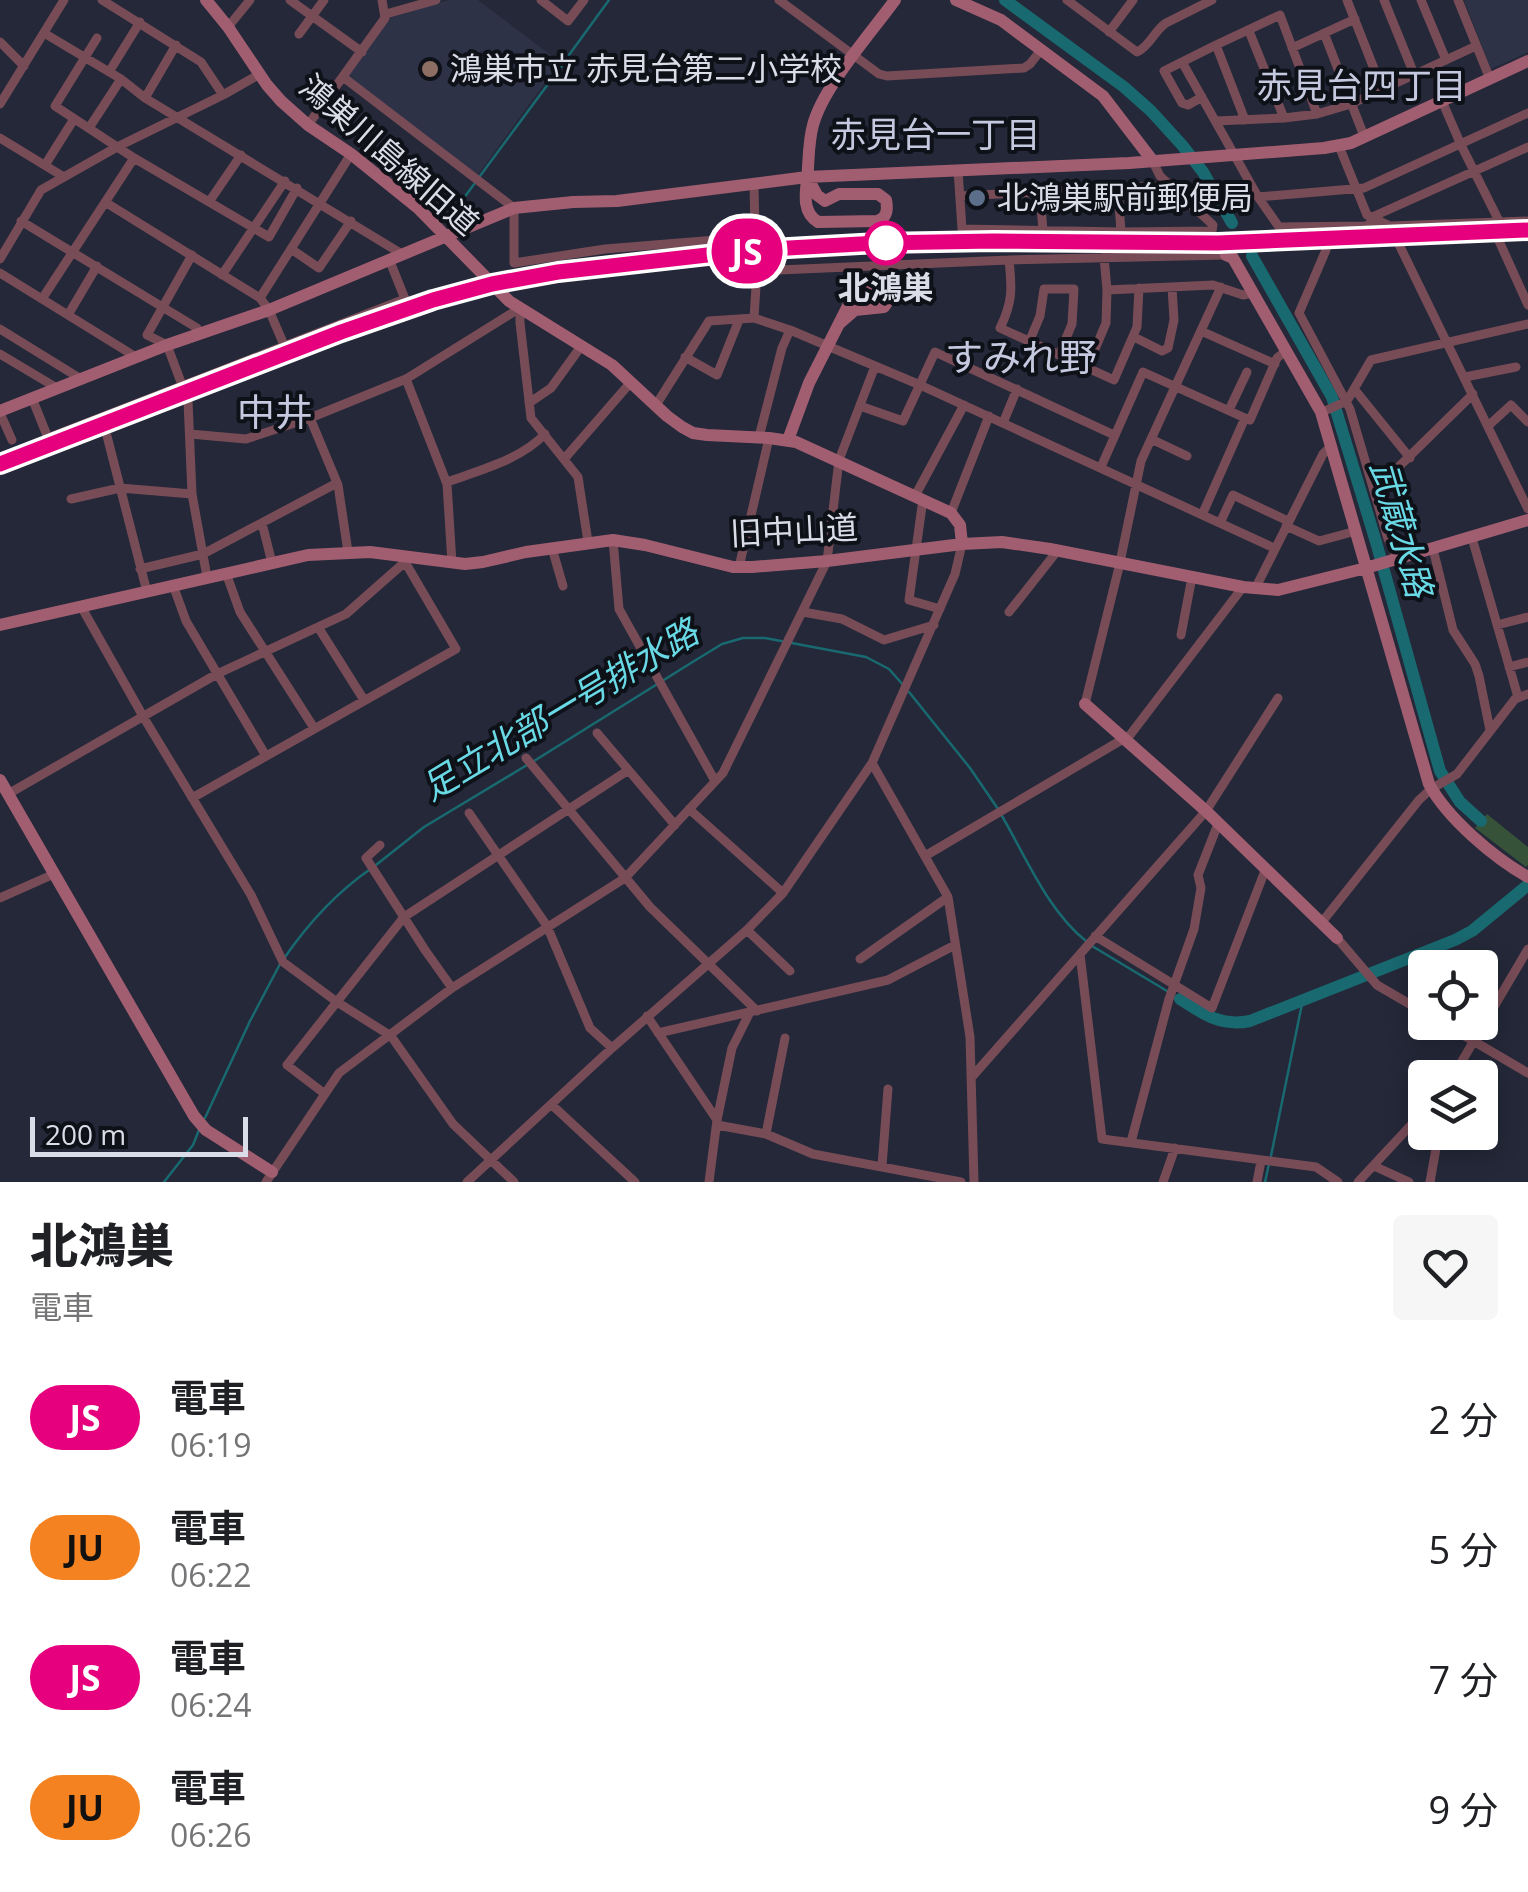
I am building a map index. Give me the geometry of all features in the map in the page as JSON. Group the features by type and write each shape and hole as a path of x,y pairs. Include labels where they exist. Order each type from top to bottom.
{"street":[{"path":"0,104 64,0"},
{"path":"102,0 201,62 223,95"},
{"name":"鴻巣川島線旧道","path":"206,0 282,101 308,125 418,208 495,288 612,365 667,416 693,433 804,444 951,512"},
{"path":"228,27 250,0"},
{"path":"290,0 362,52"},
{"path":"299,34 324,0"},
{"path":"308,125 385,18 382,0"},
{"path":"386,14 436,0"},
{"path":"541,0 568,21 584,0"},
{"path":"779,0 886,76 1024,68 1041,50"},
{"path":"807,177 817,195 825,200 839,194 878,194 886,200 887,213 877,221 815,220 807,210 807,177 810,137 826,95 895,0"},
{"path":"956,0 1000,20 1103,96 1154,160 1160,176 1213,225 1212,231 962,229 958,170"},
{"path":"1067,0 1137,52 1166,23 1212,0"},
{"path":"1081,10 1089,0"},
{"path":"1109,32 1133,0"},
{"path":"1347,0 1382,89"},
{"path":"1384,0 1414,74"},
{"path":"1421,0 1446,60"},
{"path":"1458,0 1490,79"},
{"path":"1202,97 1188,105 1182,103 1164,71 1280,15 1317,114"},
{"path":"1292,48 1355,19"},
{"path":"109,72 140,22"},
{"path":"1249,31 1284,118"},
{"path":"32,398 48,438 405,299 396,256 350,221 44,33"},
{"path":"1324,34 1364,136"},
{"path":"97,38 56,106 134,158 269,238 296,188"},
{"path":"0,42 24,66"},
{"path":"1216,45 1244,120"},
{"path":"145,98 176,46"},
{"path":"1216,121 1317,114 1351,104 1476,46"},
{"path":"12,440 0,412 514,208 610,202 807,177 1237,156 1339,146 1528,61"},
{"path":"1182,62 1279,228 1366,226 1528,147"},
{"path":"0,259 41,190 260,74"},
{"path":"343,77 514,208"},
{"path":"89,128 121,79"},
{"path":"1442,101 1499,221"},
{"path":"1258,197 1364,188 1528,114"},
{"path":"45,165 74,118"},
{"path":"0,138 64,176"},
{"path":"1339,146 1367,216 1374,220 1390,226 1528,221"},
{"path":"265,304 291,250 351,154"},
{"path":"209,202 241,155"},
{"path":"42,299 134,158"},
{"path":"222,275 285,181"},
{"path":"960,196 1160,186 1167,182"},
{"path":"514,208 514,263 605,248 753,237 754,184"},
{"path":"1118,188 1121,232"},
{"path":"1040,192 1043,231"},
{"path":"105,202 265,304 284,346"},
{"path":"21,221 163,306 197,328 199,334"},
{"path":"291,250 319,268 350,221"},
{"path":"1390,226 1528,509"},
{"path":"1499,241 1528,305"},
{"path":"1326,250 1298,312 1345,402 1395,560"},
{"path":"192,255 148,335 167,345 188,401 192,494 207,577"},
{"path":"1087,368 1106,328 1108,290 1104,257"},
{"path":"754,318 757,270 1104,257 1233,258 1324,411 1421,762 1453,818 1527,877"},
{"path":"1009,260 1012,296 1000,328 1114,380 1134,337 1139,288"},
{"path":"68,315 98,266"},
{"path":"0,273 136,357"},
{"path":"1134,337 1162,351 1168,348 1174,320 1172,286"},
{"path":"1108,290 1221,286 1243,295 1254,293"},
{"path":"1221,286 1141,461 1085,704 1266,868 1322,922 1372,979 1408,1003"},
{"path":"1029,342 1040,316 1044,290 1074,288 1072,324 1058,355"},
{"path":"190,434 246,439 310,418 406,380 520,308 531,418 578,477 588,542"},
{"path":"656,405 708,321 754,318 920,385 1274,548"},
{"path":"685,358 716,374 739,320"},
{"path":"788,440 801,401 840,323"},
{"path":"1324,411 1345,402 1371,360 1528,324"},
{"path":"0,329 80,379"},
{"path":"739,567 782,348 790,330"},
{"path":"1201,331 1274,364"},
{"path":"529,402 551,388 582,345"},
{"path":"1100,467 1143,372 1250,420 1274,364 1287,350"},
{"path":"860,406 903,421 935,352 1114,435"},
{"path":"0,354 57,388"},
{"path":"0,780 194,1116 206,1130 273,1179 339,1074 452,988 625,878 723,773 828,561 839,460 875,366"},
{"path":"1464,377 1516,368"},
{"path":"1228,410 1247,372"},
{"path":"406,380 447,482 452,563"},
{"path":"565,458 631,382"},
{"path":"1003,423 1017,389"},
{"path":"1355,390 1410,458"},
{"path":"1375,490 1473,394"},
{"path":"940,609 909,600 919,498 964,405"},
{"path":"1488,426 1511,405 1528,422"},
{"path":"467,1182 784,893 872,763 934,625 955,574 962,544 960,526 951,512 989,416"},
{"path":"310,418 338,483 348,552"},
{"path":"1202,515 1245,418"},
{"path":"447,482 534,446 544,434"},
{"path":"107,436 147,592"},
{"path":"1151,439 1187,456"},
{"path":"925,856 1125,739 1249,588 1332,446"},
{"path":"140,569 203,554 338,483"},
{"path":"71,499 120,488 192,494"},
{"path":"1220,523 1232,495 1319,541 1356,531"},
{"name":"旧中山道","path":"0,624 308,556 370,552 405,560 483,562 613,540 739,567 1002,542 1278,590 1368,568 1528,520"},
{"path":"262,524 272,562"},
{"path":"1322,922 1434,787 1458,774 1490,730 1523,696 1509,667 1472,538"},
{"path":"613,540 619,609 716,781"},
{"path":"552,548 562,586"},
{"path":"1433,549 1453,630 1479,676 1490,730"},
{"path":"1009,612 1058,550"},
{"path":"8,794 217,674 346,614 405,560 456,649 192,798"},
{"path":"226,573 240,612 314,728"},
{"path":"1182,635 1192,578"},
{"path":"173,585 186,621 266,756"},
{"path":"82,608 251,896 283,962 391,1036 453,1124 514,1182"},
{"path":"802,612 842,619 884,640 934,625"},
{"path":"1497,626 1528,617"},
{"path":"318,627 364,700"},
{"path":"1509,667 1528,662"},
{"path":"971,1078 1206,812 1278,698"},
{"path":"596,733 675,825"},
{"path":"529,761 650,907 754,1012"},
{"path":"872,763 948,897 970,1037 974,1182"},
{"path":"324,1094 287,1065 404,917 627,771"},
{"path":"690,810 784,893"},
{"path":"469,813 547,926 590,1028 612,1048"},
{"path":"1131,1142 1170,998 1194,929 1201,888 1198,875 1218,824"},
{"path":"380,845 366,858 452,988"},
{"path":"1088,945 1212,1008 1266,868"},
{"path":"0,898 54,874"},
{"path":"860,959 948,897"},
{"path":"747,930 790,970"},
{"path":"658,1034 888,980 955,945"},
{"path":"1088,945 1102,1139 1316,1167 1338,1182"},
{"path":"1463,1060 1528,949"},
{"path":"709,1182 732,1048 754,1012"},
{"path":"648,1016 717,1123 766,1134 813,1154 962,1182"},
{"path":"766,1134 786,1038"},
{"path":"1471,1040 1528,1074"},
{"path":"882,1166 888,1088"},
{"path":"552,1105 635,1182"},
{"path":"1358,1182 1408,1129"},
{"path":"1164,1182 1175,1148"},
{"path":"1430,1182 1436,1150"},
{"path":"1256,1182 1261,1161"},
{"path":"1374,1166 1409,1182"}],"shaded area":[{"path":"448,0 478,0 560,62 477,176 349,78 390,18"},
{"path":"1464,0 1528,0 1528,52 1491,69"}],"green space":[{"path":"1487,814 1528,847 1526,867 1475,828"}],"waterway":[{"path":"569,55 609,0"},
{"name":"武蔵水路","path":"1005,0 1151,111 1203,172 1232,223"},
{"path":"480,176 563,64"},
{"path":"446,222 475,183"},
{"name":"武蔵水路","path":"1252,256 1332,397 1440,771 1460,802 1481,821"},
{"name":"足立北部一号排水路","path":"534,761 722,644 743,638 765,638 866,657 889,669 904,686"},
{"name":"足立北部一号排水路","path":"909,692 998,809"},
{"name":"足立北部一号排水路","path":"376,865 424,827 527,765"},
{"name":"足立北部一号排水路","path":"1002,816 1049,899 1086,941"},
{"name":"足立北部一号排水路","path":"285,957 323,910 369,870"},
{"path":"1180,999 1221,1021 1250,1021 1455,940 1472,931 1528,885"},
{"name":"足立北部一号排水路","path":"1092,946 1167,991"},
{"name":"足立北部一号排水路","path":"205,1118 280,964"},
{"path":"1271,1156 1303,999"},
{"name":"足立北部一号排水路","path":"164,1182 193,1145 199,1130"},
{"path":"1265,1182 1269,1164"}],"railway":[{"path":"0,465 433,300 558,272 751,250 878,243 1218,243 1528,230"}],"train":[{"name":"JS","path":"0,464 433,300 558,272 751,250 878,243 1218,243 1528,230"}],"place":[{"name":"鴻巣市立 赤見台第二小学校","path":"430,69"},
{"name":"北鴻巣駅前郵便局","path":"977,198"},
{"name":"北鴻巣","path":"886,243"}],"district":[{"name":"赤見台四丁目","path":"1362,86"},
{"name":"赤見台一丁目","path":"936,135"},
{"name":"すみれ野","path":"1021,358"},
{"name":"中井","path":"275,413"}]}
